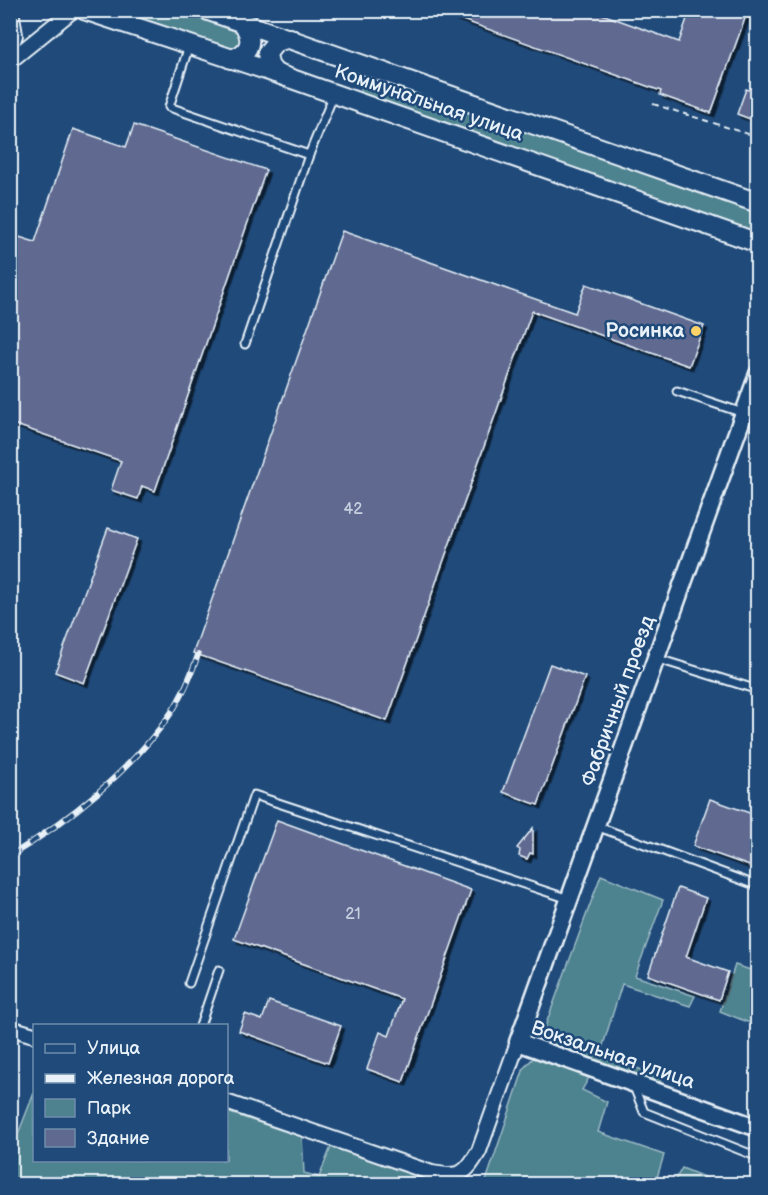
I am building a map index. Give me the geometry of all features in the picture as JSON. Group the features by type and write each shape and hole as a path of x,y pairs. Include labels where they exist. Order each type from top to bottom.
{"main road":[{"name":"Коммунальная улица","path":"84,10 275,73 758,243"},
{"name":"Коммунальная улица","path":"206,10 758,203"},
{"path":"231,60 239,57 246,50 250,40 249,32 243,23"},
{"path":"275,73 269,65 267,52 276,42 290,38"}],"street":[{"path":"10,51 15,35 11,10"},
{"path":"10,61 74,10"},
{"name":"Фабричный проезд","path":"518,1042 758,374"},
{"path":"10,1028 33,1035"},
{"name":"Вокзальная улица","path":"228,1103 432,1173 449,1176 460,1174 471,1166 479,1151 518,1042 758,1128"}],"lane":[{"path":"189,46 169,107 309,155"},
{"path":"245,344 309,155 334,94"},
{"path":"677,391 743,413"},
{"path":"655,658 758,690"},
{"path":"189,983 255,795 569,899"},
{"path":"596,826 758,886"},
{"path":"201,1024 219,970"},
{"path":"632,1082 644,1112 758,1157"}],"path":[{"path":"653,104 758,137"}],"green space":[{"path":"113,11 189,11 236,27 240,30 241,45 233,50"},
{"path":"367,73 757,212 757,237 359,95"},
{"path":"601,875 663,900 635,976 695,996 690,1006 622,984 600,1055 662,1077 660,1083 554,1046 543,1032"},
{"path":"735,965 757,972 757,1026 720,1011"},
{"path":"535,1056 590,1076 582,1090 607,1102 598,1132 664,1155 655,1184 485,1184 524,1068"},
{"path":"33,1096 33,1162 228,1162 228,1112 302,1137 304,1173 319,1177 331,1147 445,1184 11,1184 11,1152"},
{"path":"682,1168 721,1184 673,1184"}],"building":[{"path":"440,10 591,10 679,42 690,10 748,10 711,113 660,95 661,91 440,12"},
{"path":"746,89 758,93 758,122 737,114"},
{"path":"134,125 266,170 155,491 142,486 138,499 111,490 121,461 10,423 10,234 35,242 73,129 126,147"},
{"path":"342,231 575,313 586,284 704,326 689,366 532,311 387,721 193,653"},
{"path":"108,528 137,539 84,683 55,672"},
{"path":"550,664 585,677 538,805 503,792"},
{"path":"710,799 758,816 758,869 693,846"},
{"path":"277,820 471,890 403,1082 367,1069 380,1032 389,1036 402,999 234,939"},
{"path":"533,828 533,854 530,853 527,859 519,856 520,850 517,848"},
{"path":"678,888 706,898 686,957 728,972 719,1000 648,975"},
{"path":"269,1001 341,1026 328,1063 239,1031 245,1014 262,1020"}],"railway":[{"path":"10,856 76,810 119,774 138,754 171,713 198,655"}],"place":[{"name":"Росинка","path":"696,331"}]}
